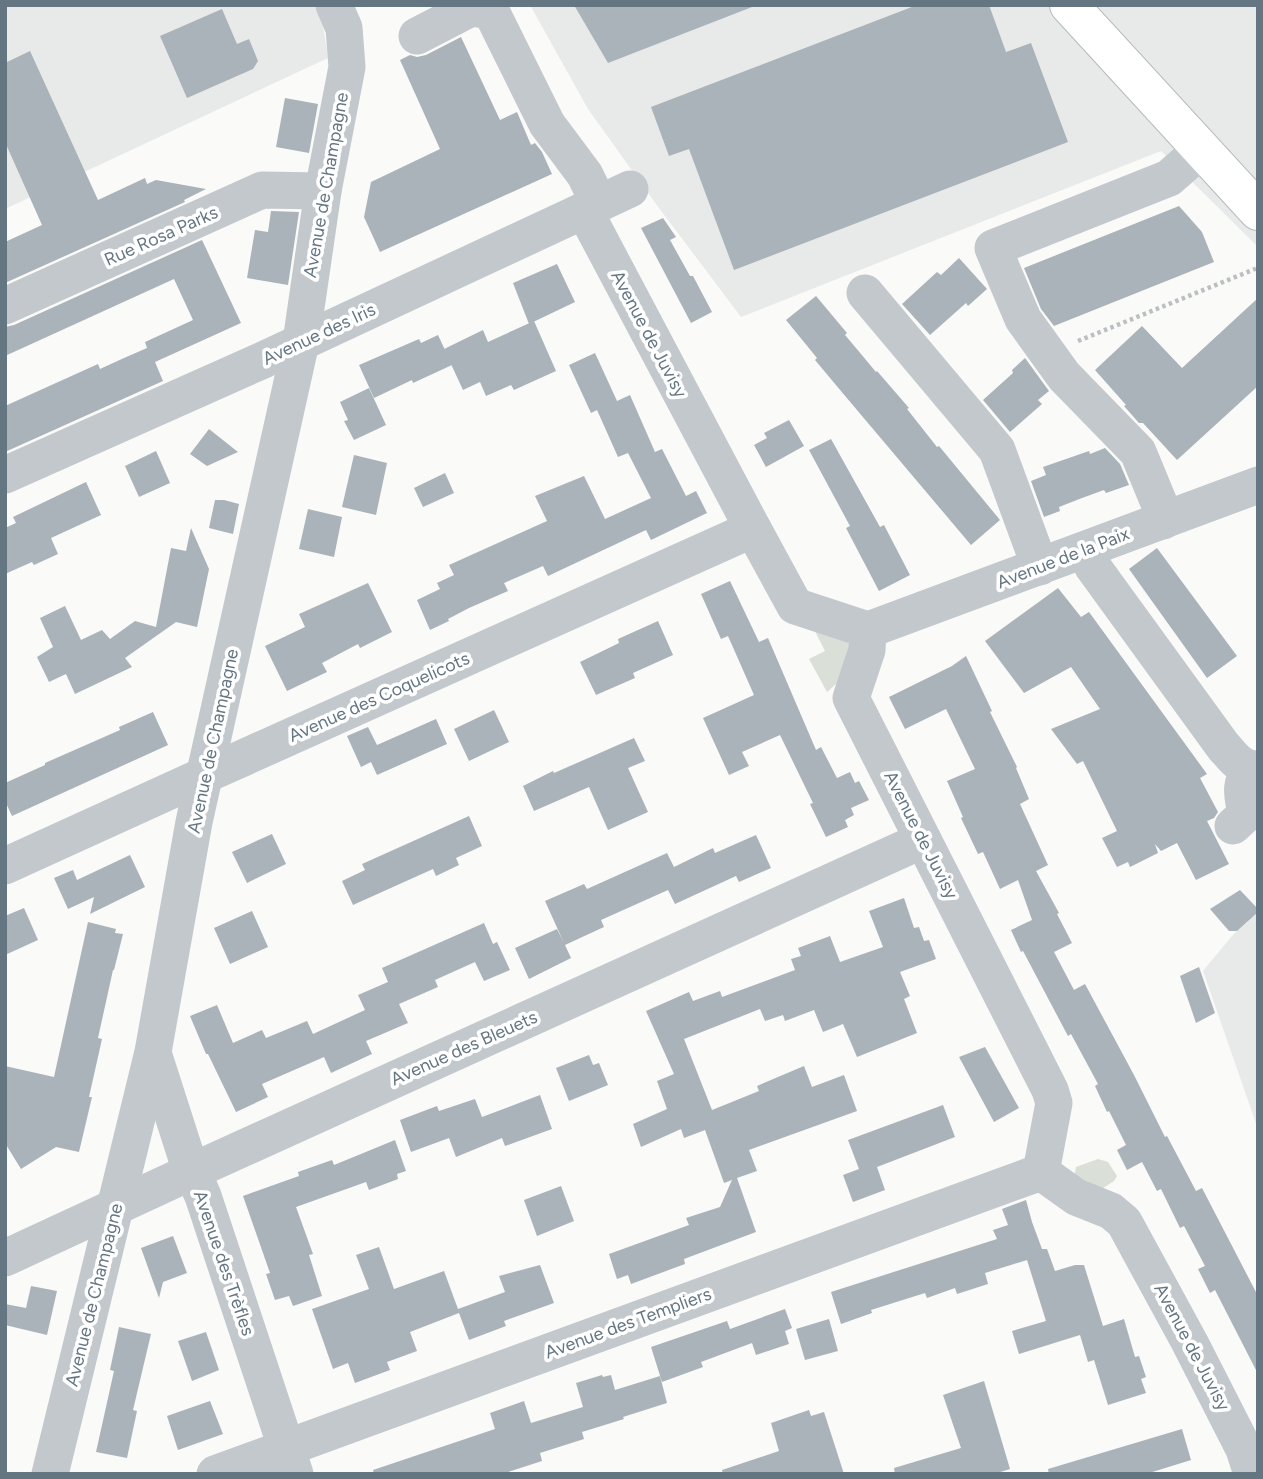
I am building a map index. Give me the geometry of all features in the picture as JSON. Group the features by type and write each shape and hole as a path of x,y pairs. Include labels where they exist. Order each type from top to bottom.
{"main road":[{"path":"1069,5 1100,20 1163,89 1174,84 1258,211"},
{"path":"1100,20 1228,166 1258,194"}],"street":[{"name":"Avenue de Champagne","path":"50,1474 153,1052 194,822 301,342 323,191 347,67 344,28 334,5"},
{"name":"Avenue de Juvisy","path":"417,36 471,8 491,11 547,124 604,201 753,529 795,606 868,630 867,650 851,698 1050,1090 1054,1103 1041,1172 1076,1196 1111,1211 1124,1222 1244,1448 1252,1474"},
{"path":"1163,521 1159,503 1138,453 1064,376 1023,320 993,248 1169,178 1228,166"},
{"name":"Rue Rosa Parks","path":"5,306 262,190 323,191"},
{"name":"Avenue des Iris","path":"5,475 301,342 604,201"},
{"path":"865,293 997,450 1040,567"},
{"name":"Avenue de la Paix","path":"868,630 1256,488"},
{"name":"Avenue des Coquelicots","path":"5,866 753,529"},
{"path":"1085,550 1093,567 1223,746 1243,767 1254,769 1243,783 1247,814 1233,826"},
{"name":"Avenue des Bleuets","path":"5,1258 923,840"},
{"name":"Avenue des Trèfles","path":"153,1052 291,1461"},
{"name":"Avenue des Templiers","path":"215,1474 291,1461 1041,1172"}],"path":[{"path":"1045,350 1059,349 1258,267"}],"shaded area":[{"path":"5,5 320,5 328,58 5,209"},
{"path":"530,5 1258,5 1258,247 1161,151 741,317 588,109"},
{"path":"812,625 847,640 853,653 846,675 827,692 809,659 825,651"},
{"path":"1258,912 1258,1129 1203,971 1232,936"},
{"path":"1098,1159 1108,1162 1117,1176 1100,1190 1074,1177 1076,1167"}],"building":[{"path":"574,5 751,5 752,7 608,63"},
{"path":"917,5 989,5 1006,52 1031,43 1068,142 734,270 689,149 669,156 651,107"},
{"path":"222,9 237,44 249,39 258,61 253,69 187,98 160,36"},
{"path":"461,37 500,120 517,112 531,145 535,143 542,152 552,174 380,252 364,217 371,182 440,149 400,60 410,55 426,55"},
{"path":"30,51 98,200 145,178 147,184 156,180 206,189 184,200 185,202 5,283 5,242 42,225 5,142 5,63"},
{"path":"285,98 318,104 309,153 276,147"},
{"path":"1179,206 1202,232 1214,262 1054,326 1041,309 1024,268"},
{"path":"271,211 299,212 288,285 247,278 255,230 268,232"},
{"path":"663,218 676,237 670,240 712,312 691,323 641,228"},
{"path":"202,240 241,323 155,362 163,381 5,452 5,406 98,364 100,369 147,348 145,342 193,320 174,279 5,356 5,327"},
{"path":"959,258 987,289 968,306 966,303 930,335 902,304 937,272 941,275"},
{"path":"557,264 575,302 529,324 513,283"},
{"path":"816,296 847,333 845,335 909,408 907,409 937,447 939,446 1000,520 971,545 815,360 817,358 786,320"},
{"path":"1258,298 1258,386 1177,460 1143,423 1139,423 1095,370 1142,326 1182,368"},
{"path":"534,321 556,371 514,390 511,385 486,396 480,382 463,390 444,349 483,330 488,342"},
{"path":"438,335 452,365 374,398 359,365 419,339 421,343"},
{"path":"595,353 617,401 630,395 655,452 662,449 686,496 696,491 707,513 651,540 646,530 548,576 543,566 504,583 508,591 469,608 430,630 417,600 440,589 437,583 454,575 449,565 547,521 535,496 584,476 605,519 651,498 628,453 618,457 597,410 591,413 569,365"},
{"path":"1025,358 1049,391 1038,400 1042,404 1010,432 983,400 1013,373 1012,370"},
{"path":"369,388 386,425 354,440 344,421 348,420 340,402"},
{"path":"789,420 804,446 766,467 754,445 767,438 764,433"},
{"path":"209,429 238,452 207,466 190,454"},
{"path":"831,439 880,527 884,525 910,575 879,591 846,528 850,526 809,450"},
{"path":"1105,448 1120,464 1129,485 1082,498 1059,507 1060,511 1044,517 1031,481 1046,475 1043,467"},
{"path":"156,451 170,483 139,497 125,466"},
{"path":"354,455 387,463 376,515 342,507"},
{"path":"445,473 454,493 423,507 414,488"},
{"path":"86,482 101,515 51,538 58,554 5,574 5,528 16,523 13,517"},
{"path":"215,500 239,504 233,534 209,528"},
{"path":"308,509 342,517 334,557 299,549"},
{"path":"191,528 209,569 197,627 176,622 125,658 132,667 75,694 66,674 49,682 37,657 53,647 40,618 65,606 81,640 102,630 110,639 135,621 156,627 171,548 186,551"},
{"path":"1157,548 1237,656 1207,678 1129,569"},
{"path":"730,581 759,642 768,638 816,750 821,747 837,778 850,772 855,783 859,781 869,800 851,808 854,815 845,820 848,827 826,837 810,804 813,803 780,735 742,752 749,766 729,775 703,718 754,695 728,636 721,639 701,594"},
{"path":"368,583 392,632 360,648 358,644 322,663 327,672 287,691 265,646 305,627 299,614"},
{"path":"1058,588 1081,617 1089,612 1207,774 1200,778 1218,812 1214,818 1207,821 1229,864 1196,880 1177,843 1161,851 1155,844 1158,853 1130,867 1128,862 1117,867 1102,838 1117,831 1083,761 1077,764 1051,729 1100,709 1071,667 1024,693 985,641"},
{"path":"658,621 673,655 633,673 635,678 596,695 580,662 619,643 618,639"},
{"path":"966,656 1029,799 1020,804 1048,865 1036,871 1072,943 1054,952 1074,990 1085,984 1165,1137 1167,1136 1196,1191 1202,1188 1258,1296 1258,1374 1215,1290 1210,1293 1198,1269 1205,1266 1184,1226 1180,1228 1161,1189 1157,1191 1142,1162 1127,1170 1117,1150 1126,1145 1095,1086 1098,1084 1071,1034 1068,1036 1023,951 1021,952 1011,930 1032,920 1018,880 1000,889 983,852 978,854 947,781 975,769 946,709 905,729 889,697 952,666"},
{"path":"494,710 509,742 469,761 454,729"},
{"path":"153,712 168,745 12,816 5,801 5,783"},
{"path":"436,719 447,744 377,775 371,762 361,767 347,736 368,727 377,745"},
{"path":"634,738 645,761 628,768 648,812 608,830 589,787 534,811 523,786"},
{"path":"469,816 482,846 456,858 459,865 436,876 433,869 353,905 342,881 365,870 362,864"},
{"path":"272,834 286,864 247,883 232,852"},
{"path":"756,835 771,868 739,882 736,876 675,904 668,890 601,920 604,927 565,945 571,958 529,979 515,948 557,929 564,943 545,901 584,884 587,889 667,853 674,867 713,848 715,853"},
{"path":"130,855 145,887 90,914 94,897 68,909 54,878 73,870 77,880"},
{"path":"1240,890 1258,912 1237,931 1229,931 1210,909"},
{"path":"904,898 914,928 919,927 924,941 929,940 936,959 900,972 910,996 904,999 917,1033 857,1057 843,1024 823,1032 814,1010 785,1021 783,1015 765,1021 760,1009 684,1039 712,1110 759,1091 757,1086 804,1066 812,1087 844,1075 857,1111 749,1150 757,1171 737,1178 756,1232 684,1259 685,1264 631,1284 628,1275 617,1279 609,1254 689,1225 686,1218 720,1207 732,1180 724,1183 705,1130 684,1138 681,1129 641,1147 633,1124 667,1109 657,1081 674,1074 646,1011 689,992 693,1001 720,991 722,997 795,970 791,959 801,956 798,948 830,936 840,962 883,947 869,911"},
{"path":"24,908 38,940 5,955 5,916"},
{"path":"252,911 268,947 230,964 214,928"},
{"path":"88,922 116,929 115,933 123,934 98,1038 102,1039 79,1152 56,1147 21,1169 5,1143 5,1066 54,1077"},
{"path":"484,923 493,944 497,942 510,970 484,981 475,962 435,980 438,987 399,1004 408,1023 366,1041 372,1054 331,1073 324,1057 262,1084 268,1097 236,1112 190,1016 217,1005 233,1043 262,1030 266,1038 307,1021 313,1034 365,1010 358,995 388,982 382,968"},
{"path":"1199,967 1215,1013 1196,1023 1180,976"},
{"path":"985,1047 1019,1108 994,1122 959,1057"},
{"path":"589,1055 593,1065 599,1063 608,1085 569,1101 556,1068"},
{"path":"540,1095 552,1129 505,1146 502,1138 456,1157 449,1138 411,1152 400,1120 437,1106 439,1111 475,1099 482,1117"},
{"path":"943,1105 955,1137 877,1167 885,1190 853,1202 843,1175 859,1169 848,1140"},
{"path":"395,1140 406,1171 397,1174 398,1179 369,1190 366,1182 296,1207 313,1254 309,1255 322,1296 293,1306 289,1296 275,1300 266,1274 270,1273 243,1196 299,1176 298,1172 332,1160 334,1165"},
{"path":"561,1186 574,1221 537,1236 524,1200"},
{"path":"1026,1200 1042,1249 1047,1249 1055,1271 1084,1265 1103,1326 1124,1319 1135,1357 1139,1356 1146,1377 1141,1379 1146,1393 1108,1405 1094,1360 1088,1362 1080,1335 1019,1354 1012,1331 1046,1321 1027,1260 985,1273 988,1284 957,1294 955,1288 927,1298 925,1293 871,1310 872,1313 841,1324 831,1292 997,1239 993,1230 1008,1225 1002,1209"},
{"path":"173,1236 187,1273 163,1282 159,1298 141,1248"},
{"path":"379,1247 394,1289 444,1271 458,1309 505,1292 499,1276 540,1265 554,1303 504,1321 506,1326 469,1340 459,1313 410,1332 417,1351 387,1362 390,1370 355,1383 348,1363 333,1369 312,1309 369,1289 356,1255"},
{"path":"31,1286 57,1291 47,1335 5,1325 5,1304 26,1308"},
{"path":"785,1309 792,1328 785,1331 789,1344 756,1355 752,1343 701,1362 703,1367 662,1382 651,1347 727,1321 730,1329"},
{"path":"829,1319 838,1351 805,1360 796,1329"},
{"path":"119,1327 151,1334 133,1410 137,1411 127,1458 96,1452 114,1371 110,1370"},
{"path":"206,1332 219,1370 192,1381 178,1341"},
{"path":"611,1375 615,1390 660,1376 667,1403 582,1432 584,1439 540,1453 542,1461 502,1474 374,1474 373,1470 495,1429 490,1413 524,1401 531,1423 583,1407 576,1383"},
{"path":"984,1381 1010,1469 994,1474 895,1474 894,1468 961,1448 943,1395"},
{"path":"210,1401 223,1434 178,1450 167,1416"},
{"path":"809,1410 811,1416 824,1412 844,1474 723,1474 722,1470 779,1451 771,1423"},
{"path":"1182,1429 1191,1460 1146,1474 1049,1474 1048,1469"}]}
